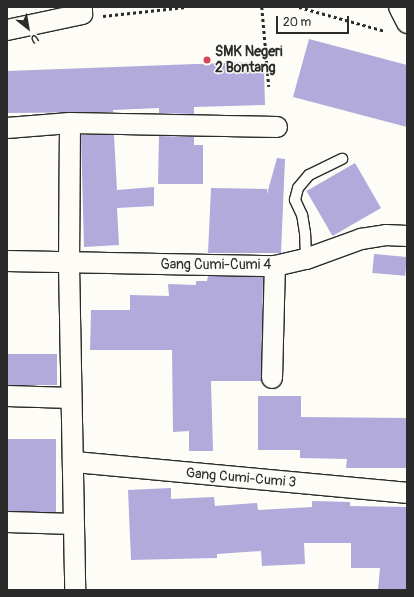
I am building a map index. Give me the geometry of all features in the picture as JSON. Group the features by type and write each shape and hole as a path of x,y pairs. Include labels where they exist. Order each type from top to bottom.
{"street":[{"path":"399,7 400,28"},
{"path":"7,30 82,11"},
{"path":"7,128 70,123 277,127"},
{"path":"70,123 69,264 71,398 74,462 75,590"},
{"name":"Gang Cumi-Cumi 4","path":"7,261 69,264 275,266 306,259 361,239 386,235 407,236"},
{"path":"272,378 275,266"},
{"path":"7,396 71,398"},
{"name":"Gang Cumi-Cumi 3","path":"74,462 407,493"},
{"path":"7,522 74,524"}],"lane":[{"path":"306,259 305,233 302,215 295,200 298,188 309,175 342,159"}],"path":[{"path":"82,11 108,16 186,7"},
{"path":"262,7 269,87"},
{"path":"299,7 400,28"}],"building":[{"path":"309,39 407,65 407,127 293,97"},
{"path":"250,62 250,71 264,71 265,105 194,107 194,114 159,113 159,108 113,110 113,112 7,113 7,71"},
{"path":"81,135 114,135 117,190 154,187 154,206 117,208 119,245 84,247"},
{"path":"159,136 194,137 194,145 203,145 203,184 158,184"},
{"path":"277,158 285,159 281,253 208,253 211,188 267,189 267,194"},
{"path":"355,163 381,208 333,236 307,191"},
{"path":"374,254 407,257 405,276 372,273"},
{"path":"208,276 263,277 261,381 211,381 213,451 189,451 189,431 173,432 172,350 90,350 91,310 130,310 130,295 169,296 168,284 196,285 196,281 207,281"},
{"path":"7,354 57,354 57,385 7,385"},
{"path":"258,396 301,396 301,417 407,418 407,468 346,468 347,459 300,458 300,450 258,450"},
{"path":"7,439 56,439 56,512 7,512"},
{"path":"171,488 171,499 214,497 215,506 257,503 258,510 312,507 312,501 350,502 350,506 407,507 407,590 378,590 380,568 351,568 351,543 304,543 305,564 262,566 261,551 217,554 217,558 131,560 128,490"}],"place":[{"name":"SMK Negeri 2 Bontang","path":"207,60"}]}
